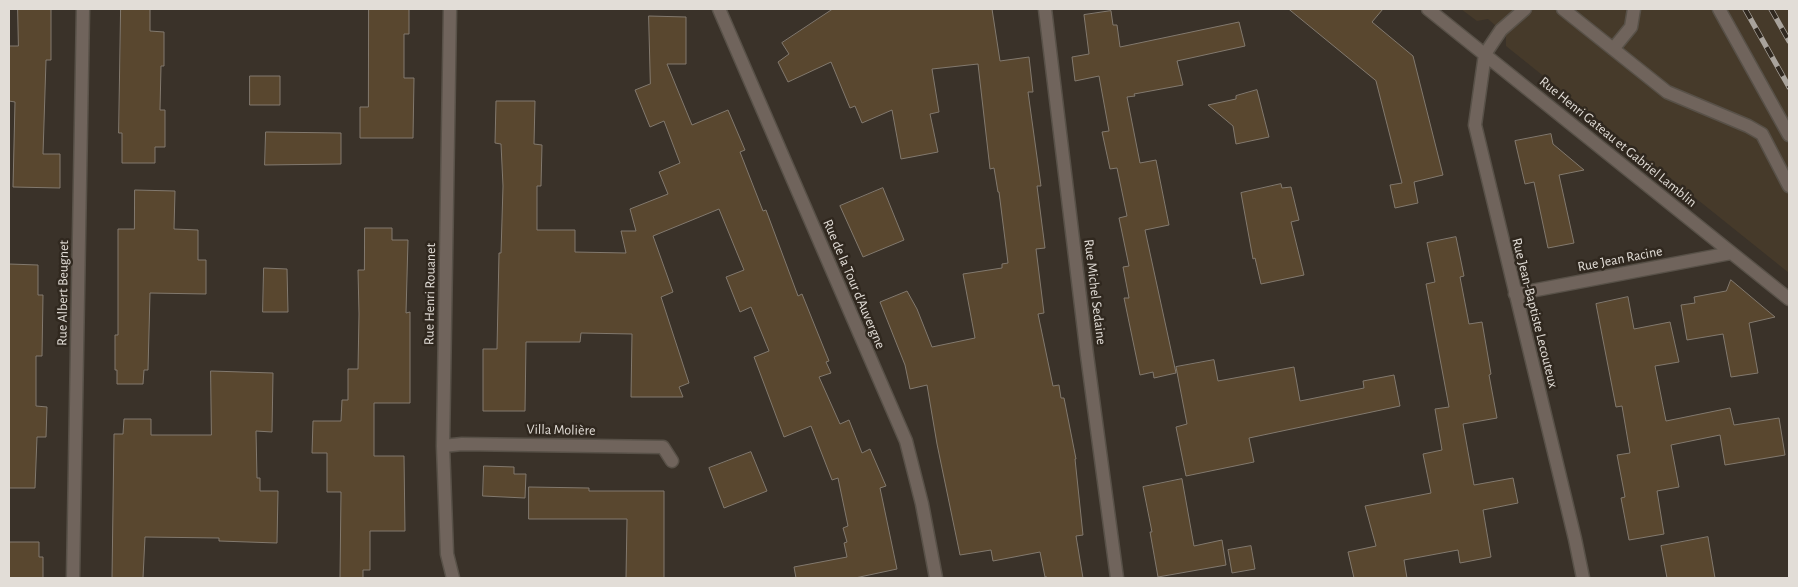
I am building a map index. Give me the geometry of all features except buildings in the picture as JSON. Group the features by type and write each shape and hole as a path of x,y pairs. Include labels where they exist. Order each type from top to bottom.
{"street":[{"name":"Rue Albert Beugnet","path":"73,578 82,9"},
{"name":"Rue Henri Rouanet","path":"450,9 443,446 447,554 452,578"},
{"name":"Rue de la Tour d'Auvergne","path":"719,9 906,441 922,504 936,578"},
{"name":"Rue Michel Sedaine","path":"1044,9 1117,578"},
{"name":"Rue Henri Gateau et Gabriel Lamblin","path":"1428,9 1789,297"},
{"path":"1485,54 1500,30 1525,9"},
{"path":"1563,9 1667,92 1748,126 1762,134 1789,186"},
{"path":"1613,50 1632,27 1634,9"},
{"path":"1718,9 1789,135"},
{"name":"Rue Jean-Baptiste Lecouteux","path":"1485,54 1474,125 1583,578"},
{"name":"Rue Jean Racine","path":"1515,294 1732,253"},
{"name":"Villa Molière","path":"443,446 462,444 663,447 672,461"}],"shaded area":[{"path":"1461,9 1789,9 1789,273 1506,46 1506,35 1488,19 1477,21"}],"railway":[{"path":"1745,9 1789,87"},
{"path":"1771,9 1789,41"}]}
